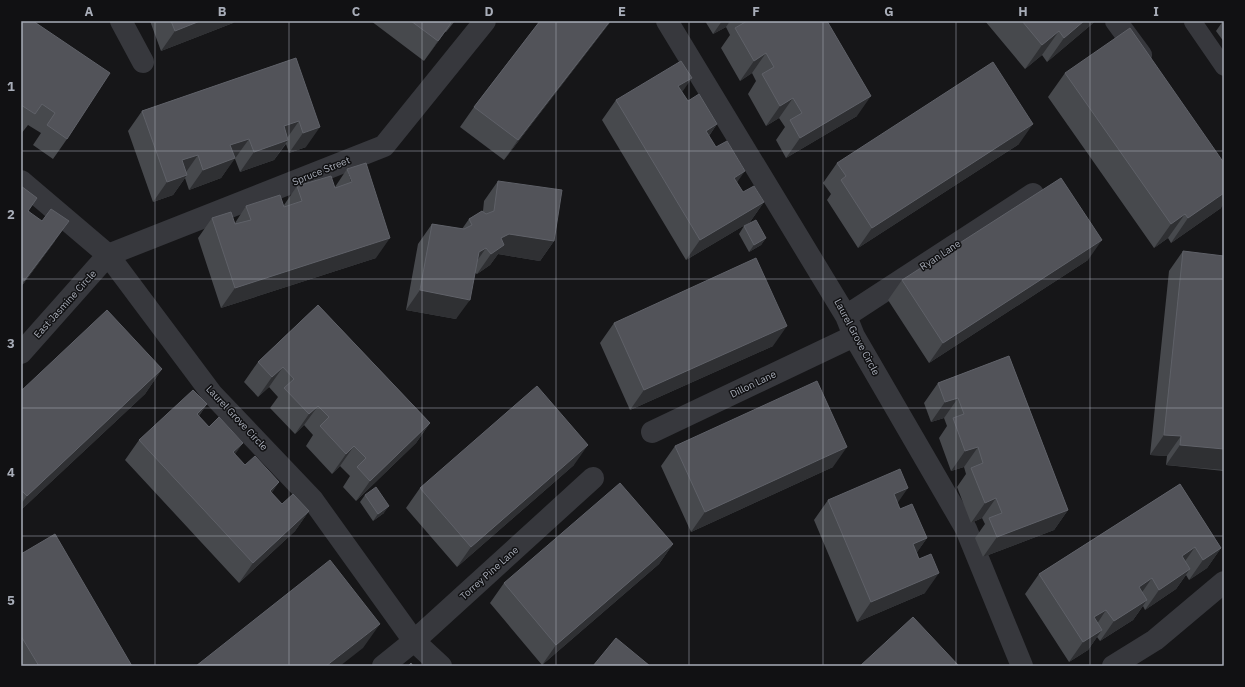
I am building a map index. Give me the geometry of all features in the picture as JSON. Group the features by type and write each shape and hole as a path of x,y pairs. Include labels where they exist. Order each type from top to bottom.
{"street":[{"path":"121,21 143,62"},
{"name":"Spruce Street","path":"108,255 384,146 485,21"},
{"name":"Laurel Grove Circle","path":"668,21 850,326 966,529 1022,666"},
{"path":"1116,21 1153,71"},
{"name":"Laurel Grove Circle","path":"21,181 108,255 212,394 312,499 414,641 441,666"},
{"name":"Ryan Lane","path":"850,326 1033,194"},
{"name":"East Jasmine Circle","path":"21,353 108,255"},
{"name":"Dillon Lane","path":"652,432 850,326"},
{"name":"Torrey Pine Lane","path":"383,666 414,641 593,478"},
{"path":"1112,666 1155,640 1224,582"}],"lane":[{"path":"1194,21 1224,67"}],"building":[{"path":"21,21 33,21 110,73 67,139 47,125 55,113 42,104 35,114 21,105"},
{"path":"171,21 200,21 175,31"},
{"path":"411,21 448,21 451,23 438,41"},
{"path":"540,21 610,21 518,140 474,107"},
{"path":"747,21 827,21 871,96 800,138 790,120 802,113 793,98 780,106 762,74 774,67 766,53 754,61 735,28"},
{"path":"1022,21 1084,21 1064,38 1059,31 1042,45"},
{"path":"1130,28 1224,163 1224,193 1188,218 1185,214 1171,224 1065,73"},
{"path":"296,58 320,127 303,133 299,121 284,126 288,140 254,152 249,139 230,145 235,158 203,170 198,155 182,160 187,175 167,182 142,111"},
{"path":"681,61 692,78 678,86 688,101 699,94 717,124 706,131 716,147 727,141 745,171 734,178 743,192 754,186 764,202 700,240 616,100"},
{"path":"993,62 1033,124 872,228 841,180 846,176 837,163"},
{"path":"366,163 390,238 235,288 212,218 231,212 235,224 251,220 246,206 280,195 284,207 302,201 297,186 331,176 335,188 352,182 347,169"},
{"path":"1061,178 1102,240 943,343 902,280"},
{"path":"498,181 562,190 554,241 509,234 501,238 504,245 491,254 486,248 479,252 470,300 420,290 432,224 464,229 472,225 469,219 482,211 486,214 494,211"},
{"path":"21,186 37,198 28,211 42,221 51,209 69,221 24,281 21,279"},
{"path":"756,220 766,238 754,245 744,226"},
{"path":"1183,251 1224,256 1224,449 1180,445 1181,436 1164,435"},
{"path":"756,258 787,326 644,390 614,323"},
{"path":"318,305 430,423 370,481 357,467 366,458 354,446 346,454 320,426 329,417 318,406 309,414 284,388 294,379 283,367 272,377 258,362"},
{"path":"107,310 162,369 27,496 21,490 21,391"},
{"path":"1009,356 1068,510 997,537 989,518 1002,513 996,498 985,503 971,468 983,463 978,447 965,451 953,418 964,414 958,398 945,402 938,383"},
{"path":"817,381 847,447 705,512 675,446"},
{"path":"537,386 588,445 471,547 420,488"},
{"path":"193,390 207,404 197,414 209,427 219,417 243,443 233,452 245,465 255,456 279,482 270,491 282,504 293,494 309,511 253,563 139,440"},
{"path":"900,469 908,488 894,494 900,509 912,504 927,538 913,544 919,559 931,554 939,573 871,602 828,500"},
{"path":"620,483 673,544 556,645 504,583"},
{"path":"1180,484 1221,548 1203,560 1195,547 1182,556 1190,569 1159,590 1152,578 1139,587 1147,600 1114,621 1106,610 1094,617 1102,630 1083,642 1039,574"},
{"path":"376,487 389,506 378,514 365,495"},
{"path":"55,534 132,666 39,666 21,636 21,554"},
{"path":"330,560 380,624 326,666 196,666"},
{"path":"913,617 959,666 860,666"},
{"path":"616,638 650,666 593,666"}]}
